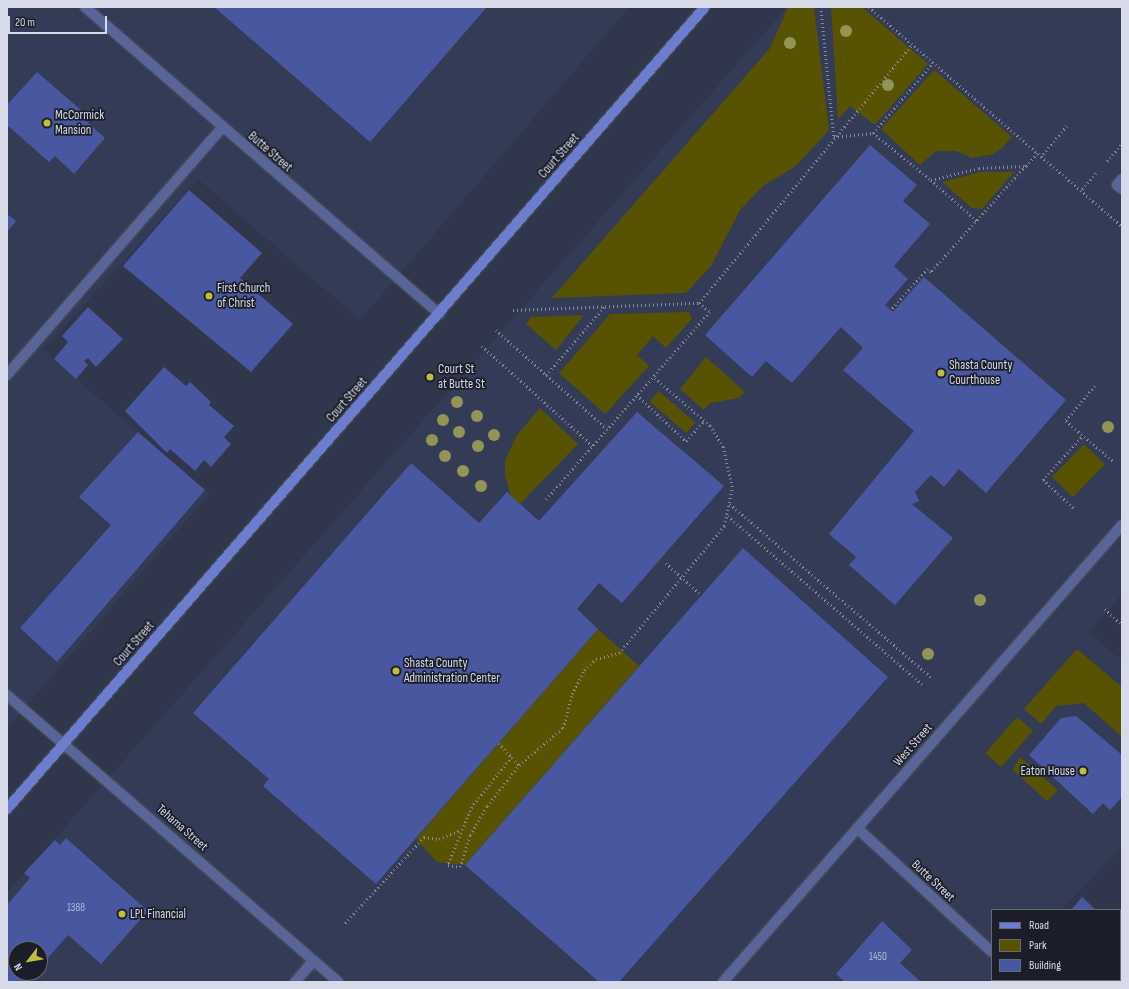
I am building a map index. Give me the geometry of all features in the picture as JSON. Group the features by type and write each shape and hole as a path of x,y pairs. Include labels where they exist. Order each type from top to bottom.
{"main road":[{"name":"Court Street","path":"7,809 705,7"}],"street":[{"name":"Butte Street","path":"85,7 222,128 439,314"},
{"path":"7,375 222,128"},
{"path":"1122,179 1117,185 1122,189"},
{"name":"West Street","path":"723,982 1122,526"},
{"name":"Tehama Street","path":"7,695 338,982"},
{"name":"Butte Street","path":"857,828 991,951"},
{"path":"295,982 313,961"}],"path":[{"path":"821,7 834,137"},
{"path":"869,7 932,64 1038,152 1043,154 1122,226"},
{"path":"699,303 834,137 911,46"},
{"path":"834,137 873,133 932,64"},
{"path":"1043,154 1067,125"},
{"path":"873,133 931,180 977,221"},
{"path":"891,310 977,221 1038,152"},
{"path":"931,180 979,168 1026,166"},
{"path":"513,310 699,303 710,312 544,501"},
{"path":"546,375 604,306"},
{"path":"496,330 607,429"},
{"path":"482,346 593,446"},
{"path":"512,757 472,807 461,830 448,865 460,867 477,822 519,765 563,728 572,694 587,666 596,659 619,653 719,535 728,515 732,478 728,458 704,421 653,377"},
{"path":"1095,386 1066,421 1114,462"},
{"path":"637,395 686,441 704,421"},
{"path":"1073,508 1043,480 1083,435"},
{"path":"730,504 931,677"},
{"path":"728,515 924,686"},
{"path":"666,563 700,594"},
{"path":"1105,609 1122,625"},
{"path":"499,743 519,765"},
{"path":"345,923 424,837 439,839 461,830"}],"shaded area":[{"path":"7,7 629,7 360,320 198,179 43,350 209,494 7,729"},
{"path":"787,7 1122,7 1122,594 1089,632 1122,661 1122,847 1062,909 991,909 991,981 994,982 7,982 7,893"}],"green space":[{"path":"788,7 814,7 829,130 796,166 763,186 740,210 711,266 686,293 552,298 770,48"},
{"path":"831,7 862,7 928,64 875,125 850,106 838,119"},
{"path":"934,70 1012,137 1002,148 993,154 972,158 956,151 936,151 920,165 881,129"},
{"path":"981,172 1014,172 982,209 972,208 942,182"},
{"path":"689,312 692,319 666,348 653,336 637,355 649,366 605,414 559,373 610,314"},
{"path":"584,315 556,350 526,324 531,317"},
{"path":"706,357 745,392 739,398 710,403 704,410 680,389"},
{"path":"659,391 695,422 686,433 650,402"},
{"path":"540,408 578,444 520,504 511,496 505,476 505,461 517,435"},
{"path":"1084,444 1105,464 1073,497 1052,477"},
{"path":"598,629 639,666 465,865 437,862 416,839"},
{"path":"1077,649 1122,687 1122,737 1084,703 1056,706 1041,724 1024,709"},
{"path":"1017,717 1033,731 1001,767 986,753"},
{"path":"1020,757 1058,790 1047,801 1013,770"}],"building":[{"path":"214,7 487,7 370,142"},
{"name":"McCormick Mansion","path":"37,72 89,117 86,121 105,138 74,174 55,156 49,162 7,125 7,105"},
{"name":"Shasta County Courthouse","path":"870,145 917,185 903,201 930,224 894,266 908,279 885,305 893,312 924,277 1066,400 986,493 959,469 944,487 931,475 915,492 919,501 912,504 953,538 895,605 849,565 856,557 829,534 914,431 843,370 863,348 841,327 792,383 766,361 752,377 705,335"},
{"name":"First Church of Christ","path":"189,190 262,253 240,278 293,324 251,372 123,266"},
{"path":"7,214 16,221 7,232"},
{"path":"88,307 123,339 96,367 88,358 84,361 88,365 76,379 54,359 68,342 62,336"},
{"path":"164,367 186,386 190,382 211,402 209,405 234,426 224,437 231,444 211,467 204,460 195,471 170,449 167,453 125,411"},
{"name":"Shasta County Administration Center","path":"637,412 724,486 622,603 599,583 577,609 598,629 376,884 263,786 269,779 193,713 411,463 479,523 507,492 539,521"},
{"path":"138,432 205,490 57,662 20,628 111,525 79,497"},
{"path":"743,548 888,677 619,982 599,982 465,865"},
{"name":"Eaton House","path":"1076,716 1122,755 1122,797 1110,810 1103,803 1093,814 1029,755 1061,718"},
{"path":"66,838 148,911 101,964 68,935 48,958 48,941 8,941 8,981 28,981 7,982 7,905 30,878 24,873 55,840 60,845"},
{"path":"1082,897 1095,909 1072,909"},
{"path":"882,921 912,950 900,963 921,982 845,982 836,974"}],"place":[{"name":"McCormick Mansion","path":"47,123"},
{"name":"First Church of Christ","path":"209,296"},
{"name":"Shasta County Courthouse","path":"941,373"},
{"name":"Court St at Butte St","path":"430,377"},
{"name":"Shasta County Administration Center","path":"396,671"},
{"name":"Eaton House","path":"1083,771"},
{"name":"LPL Financial","path":"122,914"}]}
